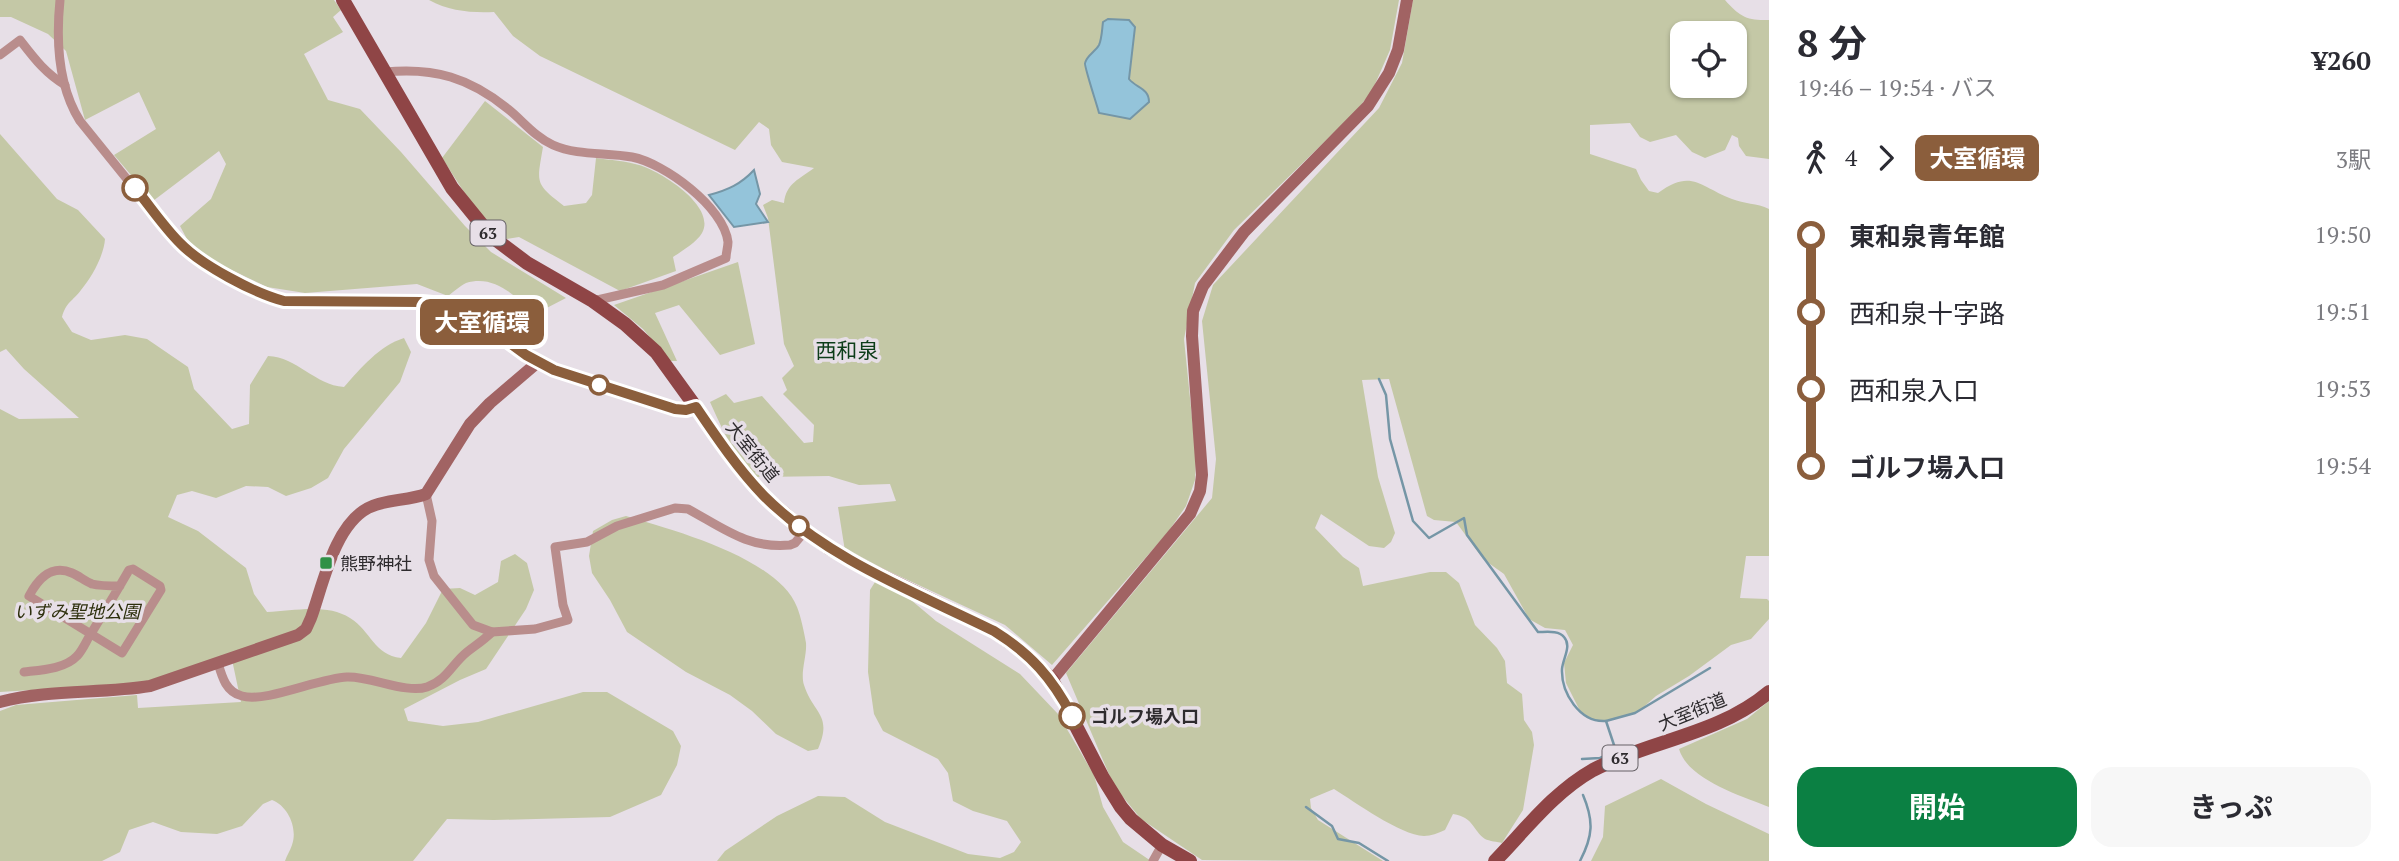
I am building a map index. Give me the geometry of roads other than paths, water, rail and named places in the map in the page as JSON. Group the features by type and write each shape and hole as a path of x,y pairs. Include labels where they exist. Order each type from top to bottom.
{"main road":[{"name":"大室街道","path":"344,0 452,188 491,236 527,263 593,301 625,324 656,352 747,478 805,531 829,548 994,631 1017,647 1052,680 1121,807 1162,845 1190,861"},
{"name":"大室街道","path":"1495,861 1560,792 1576,781 1615,760 1678,739 1736,715 1769,692"}],"street":[{"path":"60,0 58,38 71,107 177,241 203,262 267,296 284,301 422,302 455,305 554,370 675,409 696,407"},
{"path":"1052,680 1190,514 1199,491 1202,462 1192,336 1194,312 1203,286 1244,232 1368,106 1389,73 1398,50 1407,0"},
{"path":"0,55 20,40 40,67 65,85"},
{"path":"385,72 406,70 448,74 475,87 508,109 538,137 555,146 597,155 629,156 653,164 689,188 718,219 728,243 726,258 663,285 593,301"},
{"path":"0,702 42,695 139,688 298,635 306,629 311,618 339,539 348,525 367,509 426,494 470,424 538,362"},
{"path":"426,494 432,521 429,560 433,576 473,625 492,632 535,629 568,620 563,605 555,547 587,542 617,526 681,508 688,509 745,541 790,545 805,531"},
{"path":"24,672 52,668 78,656 91,634 120,586 129,570 133,569 162,590 122,653 91,634 29,596 38,579 44,574 64,571 71,572 89,583 120,586"},
{"path":"218,663 224,682 232,692 250,697 348,677 423,688 439,682 449,674 466,653 481,644 492,632"},
{"path":"1153,861 1162,845"}],"water":[{"path":"1108,19 1129,20 1135,27 1129,79 1145,91 1149,102 1130,119 1099,113 1085,66 1087,58 1099,45 1103,22"},
{"path":"754,170 760,194 756,204 768,222 734,227 709,195 734,186"}],"waterway":[{"path":"1379,379 1386,395 1390,439 1413,521 1429,538 1464,518 1467,535 1538,632 1559,633 1566,641 1562,669 1569,697 1580,712 1588,717 1606,721 1616,751 1600,758 1582,759"},
{"path":"1606,721 1635,713 1710,668"},
{"path":"1580,861 1590,836 1589,813 1583,795"},
{"path":"1306,807 1332,826 1338,839 1359,843 1388,861"}],"place":[{"name":"熊野神社","path":"326,563"},
{"name":"ゴルフ場入口","path":"1072,716"}],"district":[{"name":"西和泉","path":"847,350"}],"park label":[{"name":"いずみ聖地公園","path":"77,611"}]}
